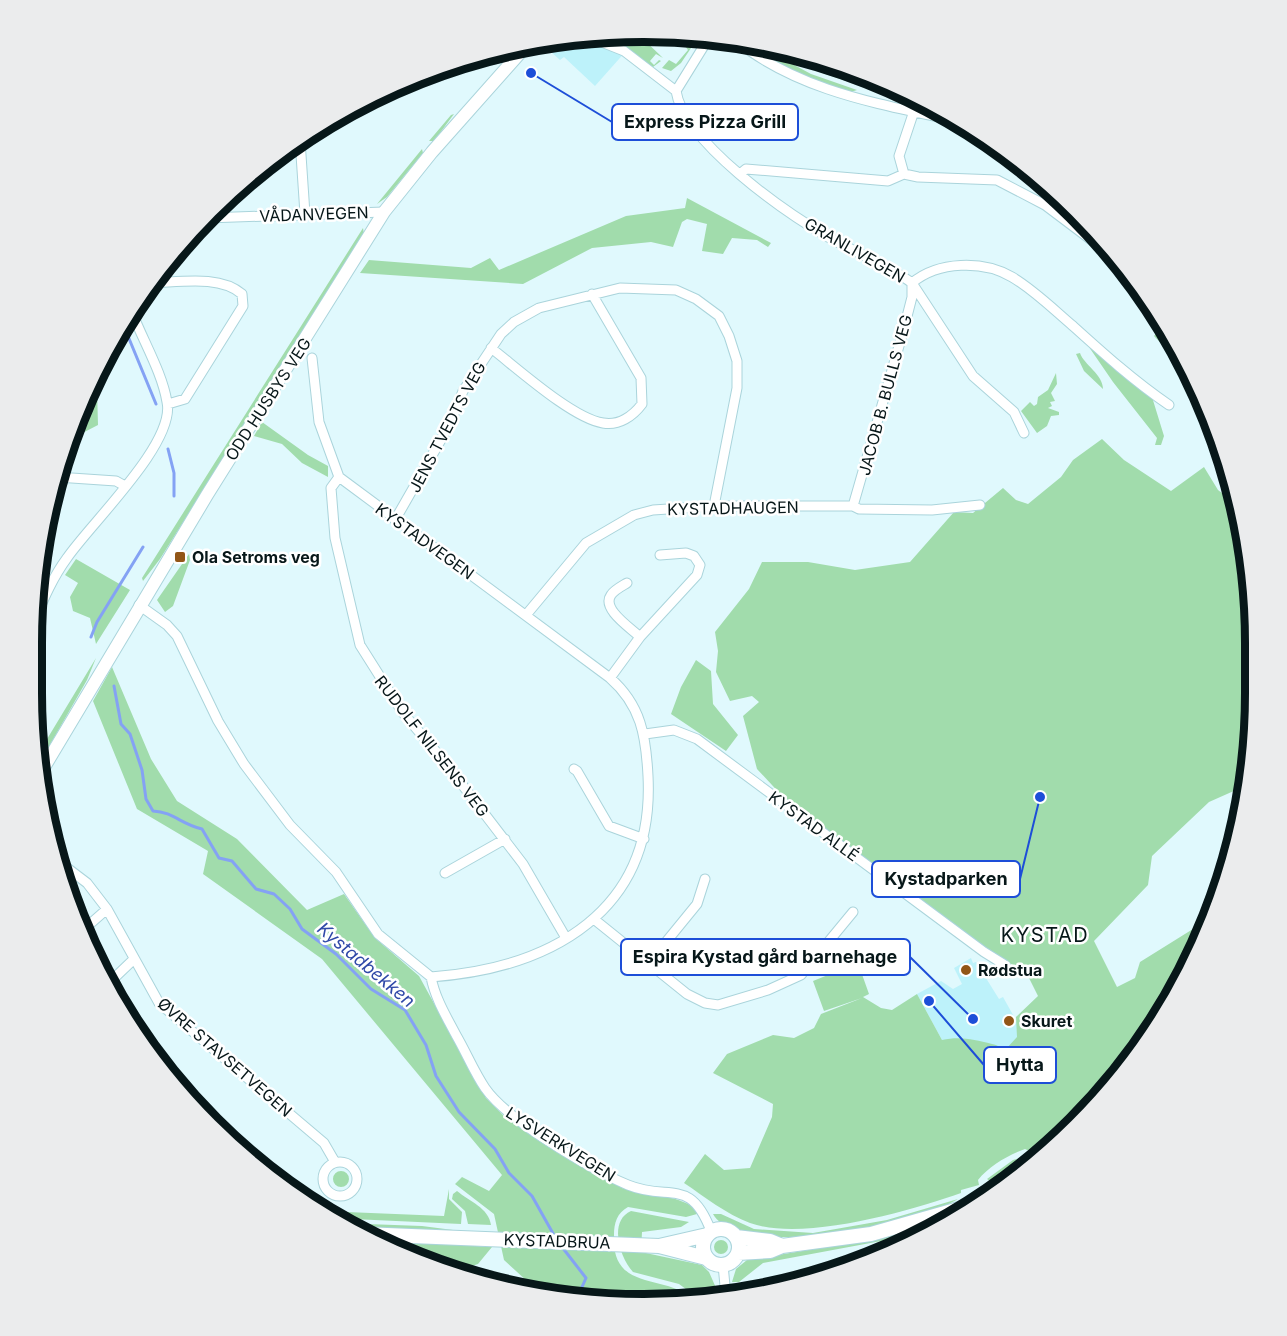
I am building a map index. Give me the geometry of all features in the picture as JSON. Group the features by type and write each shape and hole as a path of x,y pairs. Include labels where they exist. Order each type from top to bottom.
{"main road":[{"path":"738,1253 770,1251 782,1246 871,1234 943,1213"},
{"path":"659,1246 722,1229 736,1237 770,1241 782,1246"},
{"path":"706,1258 703,1246 709,1233"},
{"name":"KYSTADBRUA","path":"383,1235 659,1246"},
{"path":"659,1246 706,1258 716,1265 723,1265 734,1259 738,1253 736,1237"}],"street":[{"name":"GRANLIVEGEN","path":"604,43 624,51 676,91 682,111 695,129 740,174 771,199 828,237 897,272 912,283 973,376 1014,412 1024,433"},
{"path":"676,91 704,45"},
{"path":"754,53 769,63 814,85 850,97 929,114"},
{"name":"ODD HUSBYS VEG","path":"46,763 139,605 384,212 432,152 517,56"},
{"path":"904,174 899,156 914,111"},
{"path":"301,149 305,214"},
{"path":"740,174 746,169 888,181 904,174 918,177 997,180 1045,205 1085,235"},
{"name":"VÅDANVEGEN","path":"219,218 384,212"},
{"name":"GRANLIVEGEN","path":"912,283 921,275 957,265 987,267 1011,276 1041,297 1138,384 1169,405"},
{"path":"162,283 210,282 232,285 242,294 243,306 185,399 168,404"},
{"name":"JACOB B. BULLS VEG","path":"853,506 903,332 912,297 912,283"},
{"name":"JENS TVEDTS VEG","path":"395,520 445,434 463,390 490,348 514,322 528,314 592,294 620,288 676,290 696,298 719,316 729,336 737,361 737,388 714,506"},
{"path":"490,348 584,417 602,423 622,421 642,404 643,388 630,356 592,294"},
{"path":"44,599 68,556 151,454 165,423 168,404 136,321"},
{"path":"312,358 319,423 339,477"},
{"name":"KYSTADVEGEN","path":"339,477 609,678 633,703 645,734 649,783 644,839 615,900 595,920 566,938 516,962 431,977"},
{"name":"RUDOLF NILSENS VEG","path":"339,477 331,488 335,538 360,645 403,712 505,839 539,888 566,938"},
{"path":"65,478 116,481 125,486"},
{"name":"KYSTADHAUGEN","path":"526,615 586,543 616,523 653,510 714,506 853,506 859,509 932,510 980,505"},
{"path":"609,678 640,637 697,574 699,559 686,554 660,555"},
{"path":"627,583 611,594 609,600 611,610 640,637"},
{"path":"139,605 167,625 177,636 218,721 244,765 290,825 336,872 378,934 431,977"},
{"name":"KYSTAD ALLÉ","path":"645,734 675,730 697,739 984,952 1005,965"},
{"path":"574,769 609,826 644,839"},
{"path":"445,873 505,839"},
{"name":"ØVRE STAVSETVEGEN","path":"69,869 87,883 107,909 159,1003 324,1143 335,1162"},
{"path":"648,964 697,904 705,879"},
{"path":"89,926 107,909"},
{"path":"595,920 696,1000 712,1005 724,1004 768,990 801,975 853,912"},
{"path":"115,978 134,960"},
{"name":"LYSVERKVEGEN","path":"431,977 444,1012 484,1088 504,1111 615,1179 642,1189 689,1197 700,1206 709,1233"},
{"path":"723,1265 725,1288"}],"shaded area":[{"path":"614,43 627,50 595,86 564,57 560,60 549,50"},
{"path":"971,958 973,963 976,962 999,999 1003,997 1036,1056 942,1040 917,994 941,981 953,989 962,984 954,968"}],"green space":[{"path":"625,42 628,45 630,42 646,42 663,58 656,54 650,61 654,65 659,60 661,61 653,67 615,43"},
{"path":"687,43 694,44 681,63 671,71 662,68 669,60 676,64 688,50 685,46"},
{"path":"765,55 782,58 811,74 857,90 847,91 833,88"},
{"path":"796,61 866,85 852,82"},
{"path":"454,114 434,141 429,141 451,115"},
{"path":"422,149 423,153 387,197 377,204"},
{"path":"687,198 771,243 768,247 757,240 732,238 723,254 702,251 707,224 687,219 682,222 673,247 651,242 592,248 523,284 360,273 369,260 471,268 490,258 499,270 626,216 685,208"},
{"path":"363,228 364,234 160,559 143,581 142,578"},
{"path":"1157,332 1168,351 1154,336"},
{"path":"1089,347 1152,397 1164,436 1161,445 1155,445 1157,438"},
{"path":"1080,353 1097,374 1103,389 1084,371 1076,354"},
{"path":"1056,373 1057,384 1051,393 1055,401 1050,402 1052,406 1048,408 1059,412 1059,415 1051,416 1047,426 1037,433 1021,411 1030,402 1034,406 1037,404 1038,397 1048,390"},
{"path":"97,392 98,425 80,434"},
{"path":"262,422 308,455 328,466 328,477 302,463 282,444 254,436"},
{"path":"1102,439 1124,460 1171,491 1204,467 1218,490 1227,497 1240,565 1244,604 1244,732 1237,790 1209,802 1152,856 1148,885 1094,941 1117,987 1135,978 1140,962 1198,926 1164,993 1144,1027 1121,1059 1069,1118 1032,1152 1025,1149 993,1166 978,1180 979,1185 914,1208 827,1227 772,1228 750,1223 716,1205 684,1183 705,1154 724,1170 750,1168 772,1117 773,1104 713,1073 727,1054 773,1035 794,1038 814,1028 821,1014 862,998 824,1011 813,981 858,963 869,994 863,997 881,1008 892,1010 917,994 942,1040 967,1039 994,1044 1006,1049 1017,1037 1016,1017 1038,996 1026,972 1000,958 785,799 757,769 743,716 759,702 752,696 730,701 716,672 718,651 715,632 749,589 762,562 808,562 855,570 910,562 954,512 973,513 1003,488 1016,500 1028,504 1061,477 1073,460"},
{"path":"189,554 190,560 173,606 165,612 157,600"},
{"path":"76,559 130,590 96,644 90,618 73,611 70,597 78,583 65,575"},
{"path":"96,658 87,680 45,753 44,744"},
{"path":"696,660 711,671 713,704 738,735 726,751 671,714 681,687"},
{"path":"112,667 151,759 177,801 237,839 307,910 344,894 375,938 419,976 486,1098 506,1118 622,1188 679,1200 696,1209 697,1214 686,1217 628,1207 621,1212 615,1226 615,1254 621,1266 631,1274 684,1293 604,1293 536,1284 528,1282 504,1260 494,1214 455,1184 462,1177 489,1191 502,1175 322,959 203,874 208,851 137,809 93,701"},
{"path":"1027,1156 996,1180 991,1182 987,1179 1013,1160"},
{"path":"338,1171 344,1171 349,1179 347,1185 338,1187 333,1182 333,1176"},
{"path":"449,1189 449,1199 462,1212 461,1224 354,1219 341,1212 444,1216"},
{"path":"457,1191 483,1209 491,1225 468,1224 465,1211 452,1199 453,1194"},
{"path":"958,1199 907,1219 831,1234 793,1237 758,1235 730,1228 713,1214 721,1214 754,1229 813,1233 887,1220"},
{"path":"631,1211 689,1222 681,1227 642,1232 641,1252 702,1265 709,1272 717,1290 690,1292 679,1284 633,1272 624,1258 618,1240 620,1223"},
{"path":"362,1224 422,1226 453,1230 371,1228"},
{"path":"920,1227 896,1238 763,1263 739,1282 732,1282 736,1269 747,1260 864,1241"},
{"path":"718,1240 724,1240 728,1247 724,1254 718,1254 714,1250 714,1244"},
{"path":"398,1241 492,1247 478,1264 467,1268"}],"waterway":[{"name":"Kystadbekken","path":"128,335 156,404"},
{"name":"Kystadbekken","path":"168,449 174,473 174,496"},
{"name":"Kystadbekken","path":"91,637 97,622 143,547"},
{"name":"Kystadbekken","path":"114,686 121,724 130,734 142,770 146,799 153,811 202,829 219,858 232,861 256,889 274,894 290,909 302,929 336,954 371,989 405,1010 426,1045 436,1076 459,1112 495,1149 509,1173 532,1196 555,1237"},
{"name":"Kystadbekken","path":"562,1247 586,1278 582,1291"}],"place":[{"name":"Express Pizza Grill","path":"531,73"},
{"name":"Ola Setroms veg","path":"180,557"},
{"name":"Kystadparken","path":"1040,797"},
{"name":"Rødstua","path":"966,970"},
{"name":"Hytta","path":"929,1001"},
{"name":"Espira Kystad gård barnehage","path":"973,1019"},
{"name":"Skuret","path":"1009,1021"}],"district":[{"name":"KYSTAD","path":"1045,935"}]}
